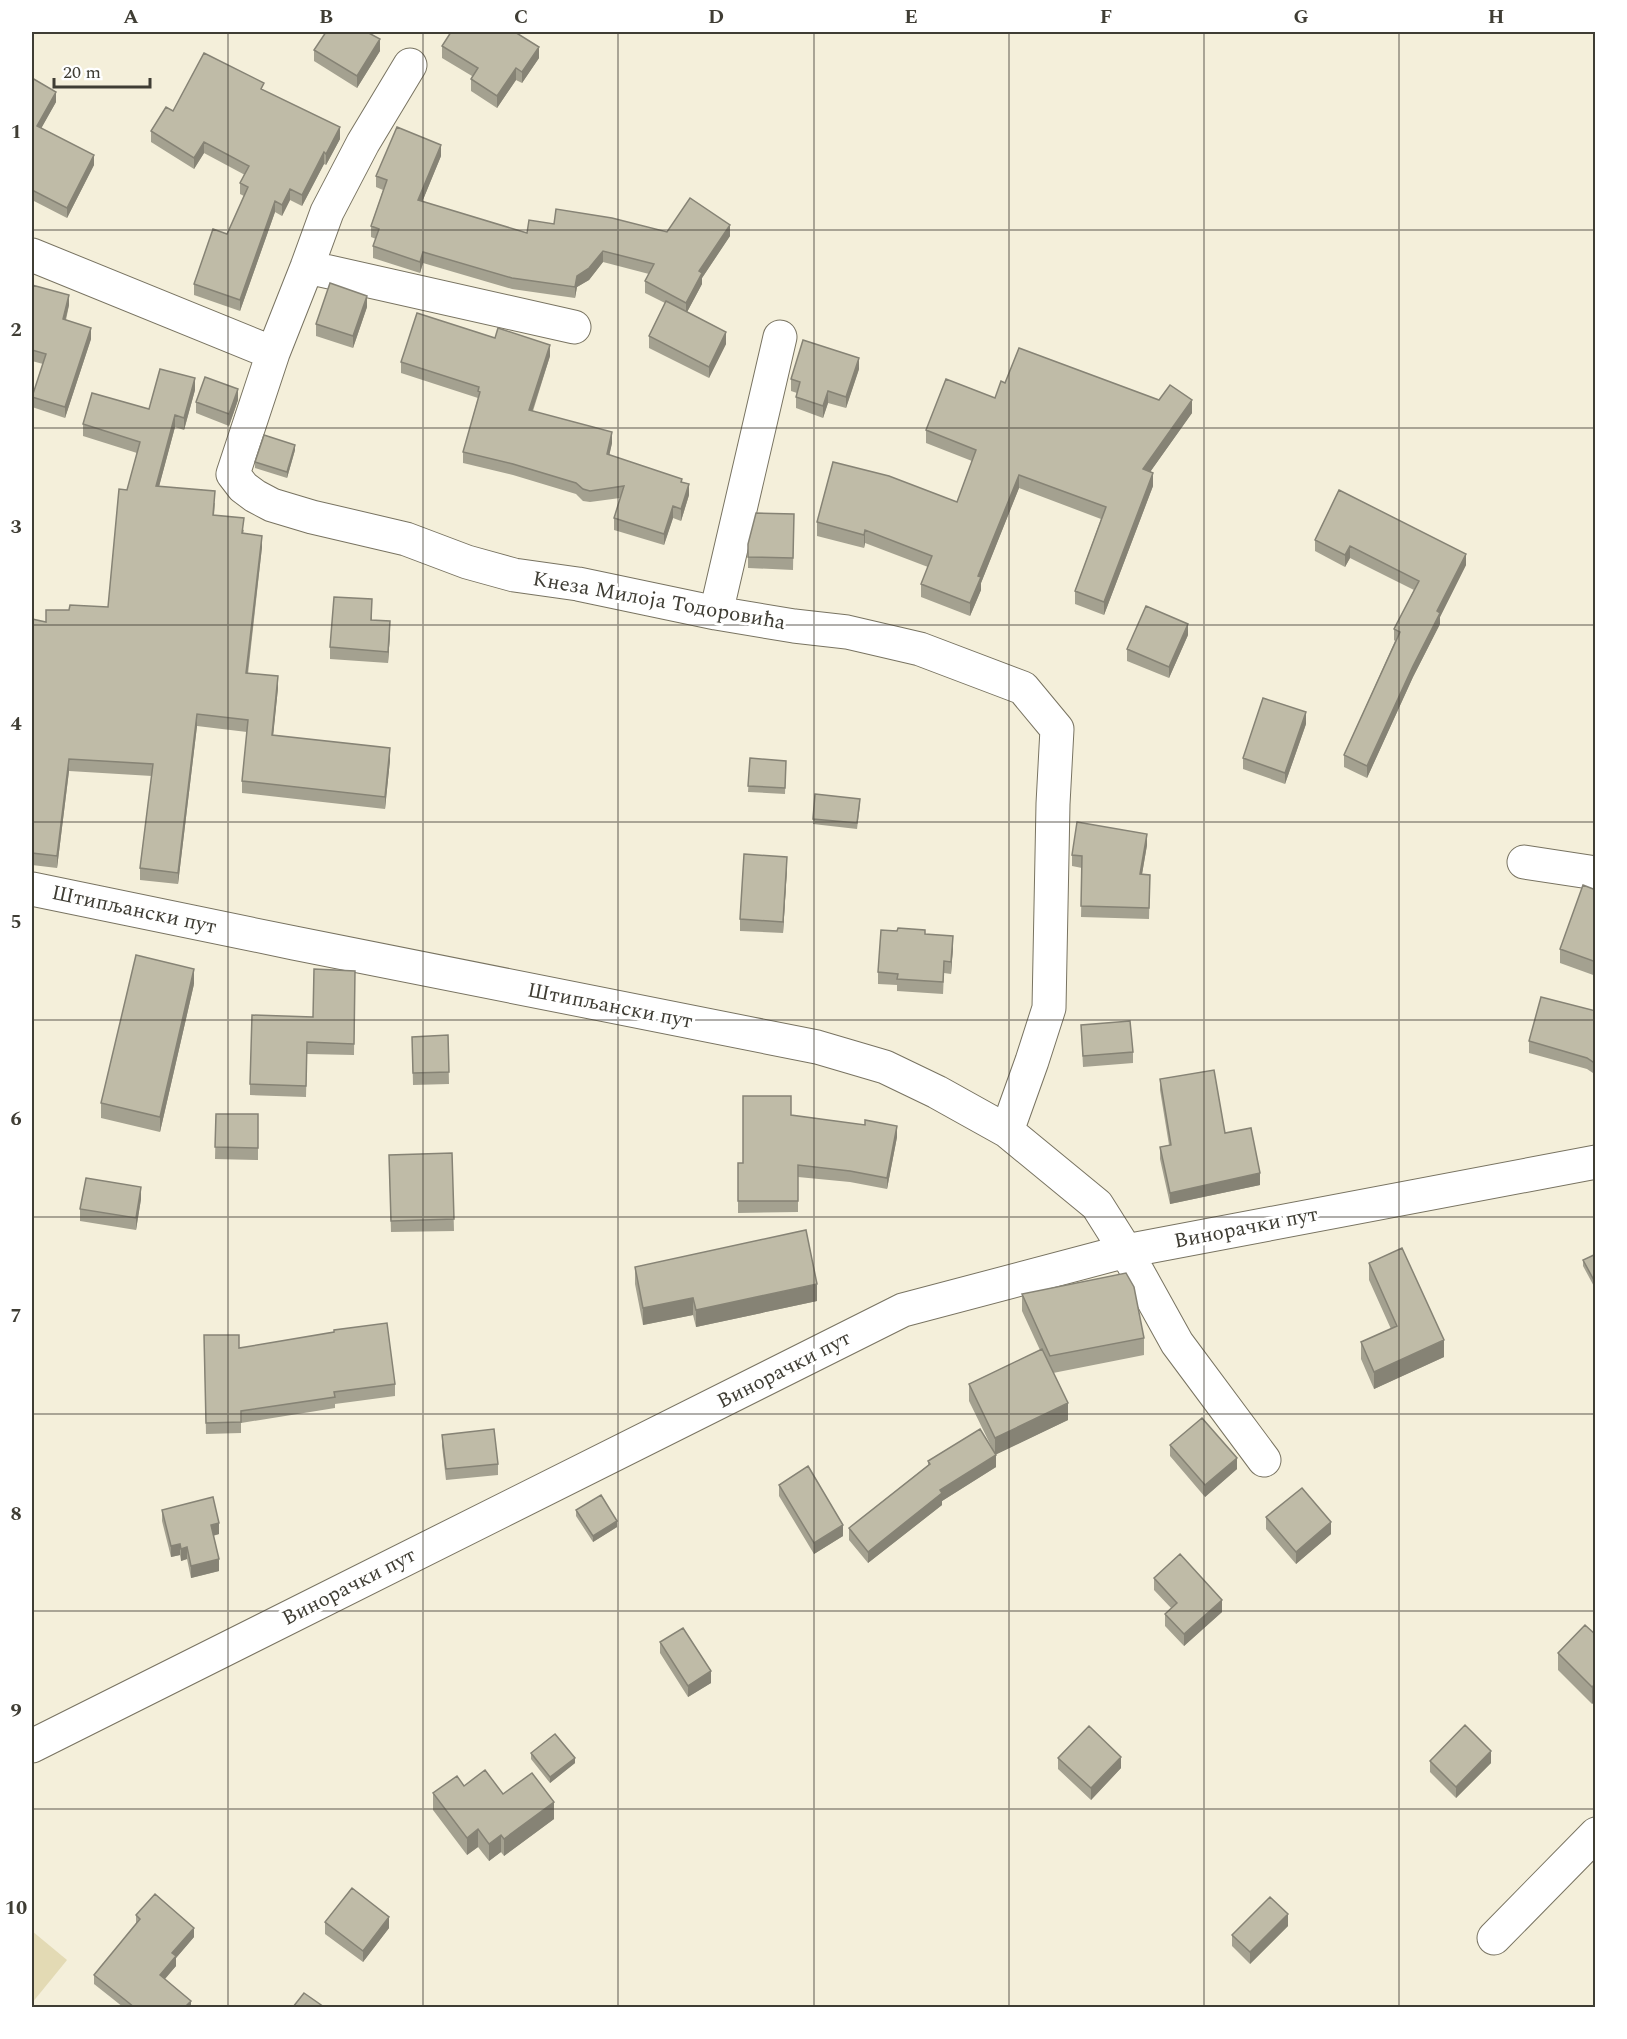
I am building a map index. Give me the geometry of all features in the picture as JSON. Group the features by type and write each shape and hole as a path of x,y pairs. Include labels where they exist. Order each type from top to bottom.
{"street":[{"path":"32,255 273,353 308,267 327,212 343,179 410,64"},
{"path":"308,267 574,327"},
{"path":"716,614 780,337"},
{"name":"Кнеза Милоја Тодоровића","path":"273,353 233,474 243,487 272,505 406,539 467,562 514,575 578,585 716,614 847,632 920,649 1023,687 1057,729 1053,804 1049,1008 1006,1131"},
{"path":"1524,862 1596,873"},
{"name":"Штипљански пут","path":"32,889 294,944 817,1047 885,1067 937,1092 1006,1131 1097,1205 1126,1251 1177,1343 1264,1460"},
{"name":"Винорачки пут","path":"32,1746 903,1311 1126,1251 1596,1162"},
{"path":"1494,1938 1596,1834"}],"shaded area":[{"path":"32,1931 67,1960 32,2003"}],"building":[{"path":"326,32 367,32 380,39 357,76 314,50"},
{"path":"451,32 515,32 539,47 522,72 516,68 497,96 471,79 478,68 442,46"},
{"path":"204,53 264,83 261,89 340,127 302,195 290,189 282,205 275,201 240,300 194,284 213,229 227,234 248,187 240,183 249,166 204,142 194,158 151,131 166,107 173,111"},
{"path":"32,78 56,92 37,126 94,155 67,208 32,190"},
{"path":"397,127 441,145 418,200 527,233 529,220 554,224 556,209 612,218 667,232 690,198 730,225 699,271 702,273 686,303 645,281 654,264 603,251 589,268 577,276 575,287 512,278 423,252 420,262 373,246 379,229 371,226 387,180 376,176"},
{"path":"330,283 367,296 353,336 316,324"},
{"path":"32,285 69,295 63,319 91,328 65,407 32,397 46,354 32,350"},
{"path":"666,301 726,332 709,367 649,336"},
{"path":"417,313 495,338 498,328 550,345 529,410 612,432 607,454 682,479 681,482 689,484 681,509 673,506 664,534 614,518 624,486 590,491 576,483 463,452 480,392 479,387 401,362"},
{"path":"803,340 859,358 846,397 828,391 823,406 796,397 800,382 791,379"},
{"path":"1019,348 1159,400 1170,385 1192,400 1143,469 1153,473 1104,602 1075,591 1106,507 1019,475 978,576 981,577 970,603 921,584 932,556 865,530 864,535 817,522 833,462 889,476 957,502 976,450 926,430 946,379 995,398 1001,381 1005,383"},
{"path":"160,369 195,378 184,418 175,415 156,486 215,491 213,515 244,518 242,533 262,536 246,673 278,676 272,735 390,748 385,797 242,781 248,720 197,714 178,873 140,868 153,764 69,759 57,856 32,853 32,619 46,622 46,610 69,610 70,605 108,607 119,489 127,490 140,442 83,424 92,393 149,409"},
{"path":"205,377 238,389 229,414 196,402"},
{"path":"264,435 295,445 287,472 255,462"},
{"path":"1339,490 1466,554 1437,611 1440,613 1367,766 1344,755 1400,632 1394,629 1419,581 1350,546 1345,555 1315,540"},
{"path":"756,513 794,514 793,558 748,557 748,544"},
{"path":"334,597 372,599 371,620 390,621 388,652 330,647"},
{"path":"1146,606 1188,624 1169,667 1127,649"},
{"path":"1263,698 1306,712 1285,773 1243,758"},
{"path":"750,758 786,761 785,788 748,786"},
{"path":"815,794 860,799 857,823 813,819"},
{"path":"1077,822 1147,834 1140,874 1150,875 1149,908 1081,906 1082,856 1072,855"},
{"path":"744,854 787,857 783,922 740,919"},
{"path":"1583,885 1596,890 1596,962 1560,949"},
{"path":"898,928 925,930 925,934 953,936 951,962 944,961 943,982 897,979 898,974 878,972 881,930 897,931"},
{"path":"136,955 194,969 160,1117 101,1103"},
{"path":"314,969 355,971 354,1044 307,1042 306,1086 250,1084 252,1015 313,1017"},
{"path":"1541,997 1596,1011 1596,1064 1587,1058 1529,1041"},
{"path":"1130,1021 1133,1052 1083,1056 1081,1025"},
{"path":"448,1035 449,1072 413,1073 412,1037"},
{"path":"1214,1070 1225,1133 1251,1128 1260,1173 1170,1193 1160,1147 1171,1145 1160,1079"},
{"path":"743,1096 791,1096 791,1115 865,1125 865,1120 897,1126 887,1178 798,1165 798,1201 738,1201 738,1163 743,1163"},
{"path":"216,1114 258,1114 258,1148 215,1147"},
{"path":"452,1153 454,1219 391,1221 389,1155"},
{"path":"86,1178 141,1187 136,1218 80,1209"},
{"path":"806,1230 817,1284 696,1310 693,1298 643,1308 635,1267"},
{"path":"1402,1248 1444,1340 1374,1372 1361,1342 1397,1326 1369,1263"},
{"path":"1596,1254 1596,1284 1583,1260"},
{"path":"1126,1273 1134,1287 1144,1338 1050,1356 1022,1294"},
{"path":"387,1323 395,1384 334,1392 335,1397 241,1411 241,1422 206,1423 204,1335 239,1335 239,1348 334,1332 334,1330"},
{"path":"1042,1349 1068,1403 995,1438 969,1384"},
{"path":"1202,1418 1237,1458 1205,1485 1170,1445"},
{"path":"494,1429 498,1464 446,1469 442,1435"},
{"path":"980,1429 996,1455 940,1490 942,1493 868,1552 849,1528 930,1464 928,1461"},
{"path":"808,1466 843,1525 814,1543 779,1485"},
{"path":"1302,1488 1331,1522 1296,1552 1266,1517"},
{"path":"601,1495 617,1521 593,1536 576,1510"},
{"path":"213,1497 219,1523 211,1525 219,1559 191,1566 187,1547 181,1549 180,1544 171,1546 162,1510"},
{"path":"1180,1554 1222,1600 1184,1634 1165,1614 1177,1603 1154,1578"},
{"path":"1585,1625 1596,1635 1596,1683 1592,1687 1558,1653"},
{"path":"683,1628 711,1671 688,1686 660,1642"},
{"path":"1465,1725 1491,1751 1456,1787 1430,1761"},
{"path":"1089,1726 1121,1757 1091,1788 1058,1758"},
{"path":"555,1734 575,1758 550,1777 531,1753"},
{"path":"485,1770 503,1794 532,1773 554,1802 504,1839 501,1835 489,1844 478,1829 467,1838 433,1793 457,1776 464,1786"},
{"path":"352,1888 389,1917 363,1951 325,1922"},
{"path":"155,1894 194,1928 172,1953 176,1956 160,1975 191,2001 185,2007 134,2007 94,1975 140,1919 136,1915"},
{"path":"1270,1897 1288,1914 1250,1952 1232,1935"},
{"path":"304,1993 324,2007 293,2007"}]}
